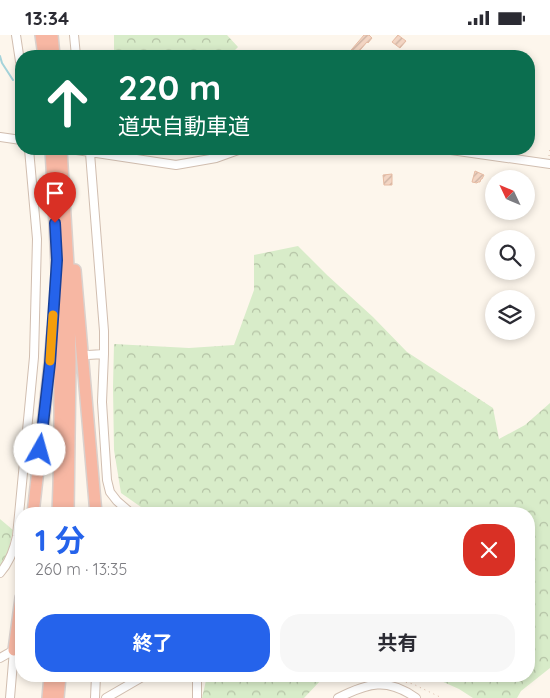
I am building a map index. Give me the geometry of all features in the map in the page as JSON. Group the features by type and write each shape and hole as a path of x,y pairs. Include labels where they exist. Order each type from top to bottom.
{"highway":[{"path":"41,35 43,50"},
{"path":"52,35 53,50"},
{"path":"51,155 60,362 58,507"},
{"path":"62,155 73,251 95,507"},
{"path":"63,171 70,361 68,507"},
{"path":"34,507 50,363 57,260"},
{"path":"14,650 15,643"},
{"path":"48,698 49,682"},
{"path":"58,698 59,682"}],"street":[{"path":"16,35 18,50"},
{"path":"74,35 75,50"},
{"path":"0,137 15,139"},
{"path":"20,507 34,357 37,239 30,155"},
{"path":"86,155 104,331 102,402 107,480 113,497 124,507"},
{"path":"112,155 176,165 224,155"},
{"path":"489,155 549,163"},
{"path":"88,355 104,354"},
{"path":"34,357 45,357"},
{"path":"0,573 7,565 15,546"},
{"path":"0,658 14,650"},
{"path":"10,698 14,650"},
{"path":"94,698 95,682"},
{"path":"106,698 134,682"},
{"path":"197,682 197,698"},
{"path":"338,698 373,684 393,686 402,689 416,698"}],"path":[{"path":"549,163 550,149"},
{"path":"393,686 395,682"},
{"path":"408,682 442,698"}],"green space":[{"path":"114,35 227,35 238,47 235,50 114,50"},
{"path":"298,246 407,352 493,408 499,439 525,425 550,403 550,668 535,680 535,507 141,507 121,493 114,450 114,344 189,348 234,345 254,290 254,255"},
{"path":"0,519 13,530 7,554 0,567"},
{"path":"206,682 319,682 304,698 202,698"},
{"path":"443,682 532,682 521,691 517,698 473,698"}],"building":[{"path":"364,35 369,35 372,38 360,50 351,50"},
{"path":"398,35 406,41 400,48 392,42"},
{"path":"475,171 484,175 480,182 477,183 472,182"},
{"path":"392,174 392,185 384,185 383,175"}],"waterway":[{"path":"0,56 2,63 13,80"}],"slow traffic":[{"path":"50,361 53,315"}],"route":[{"path":"40,450 50,363 57,260 55,223"}]}
